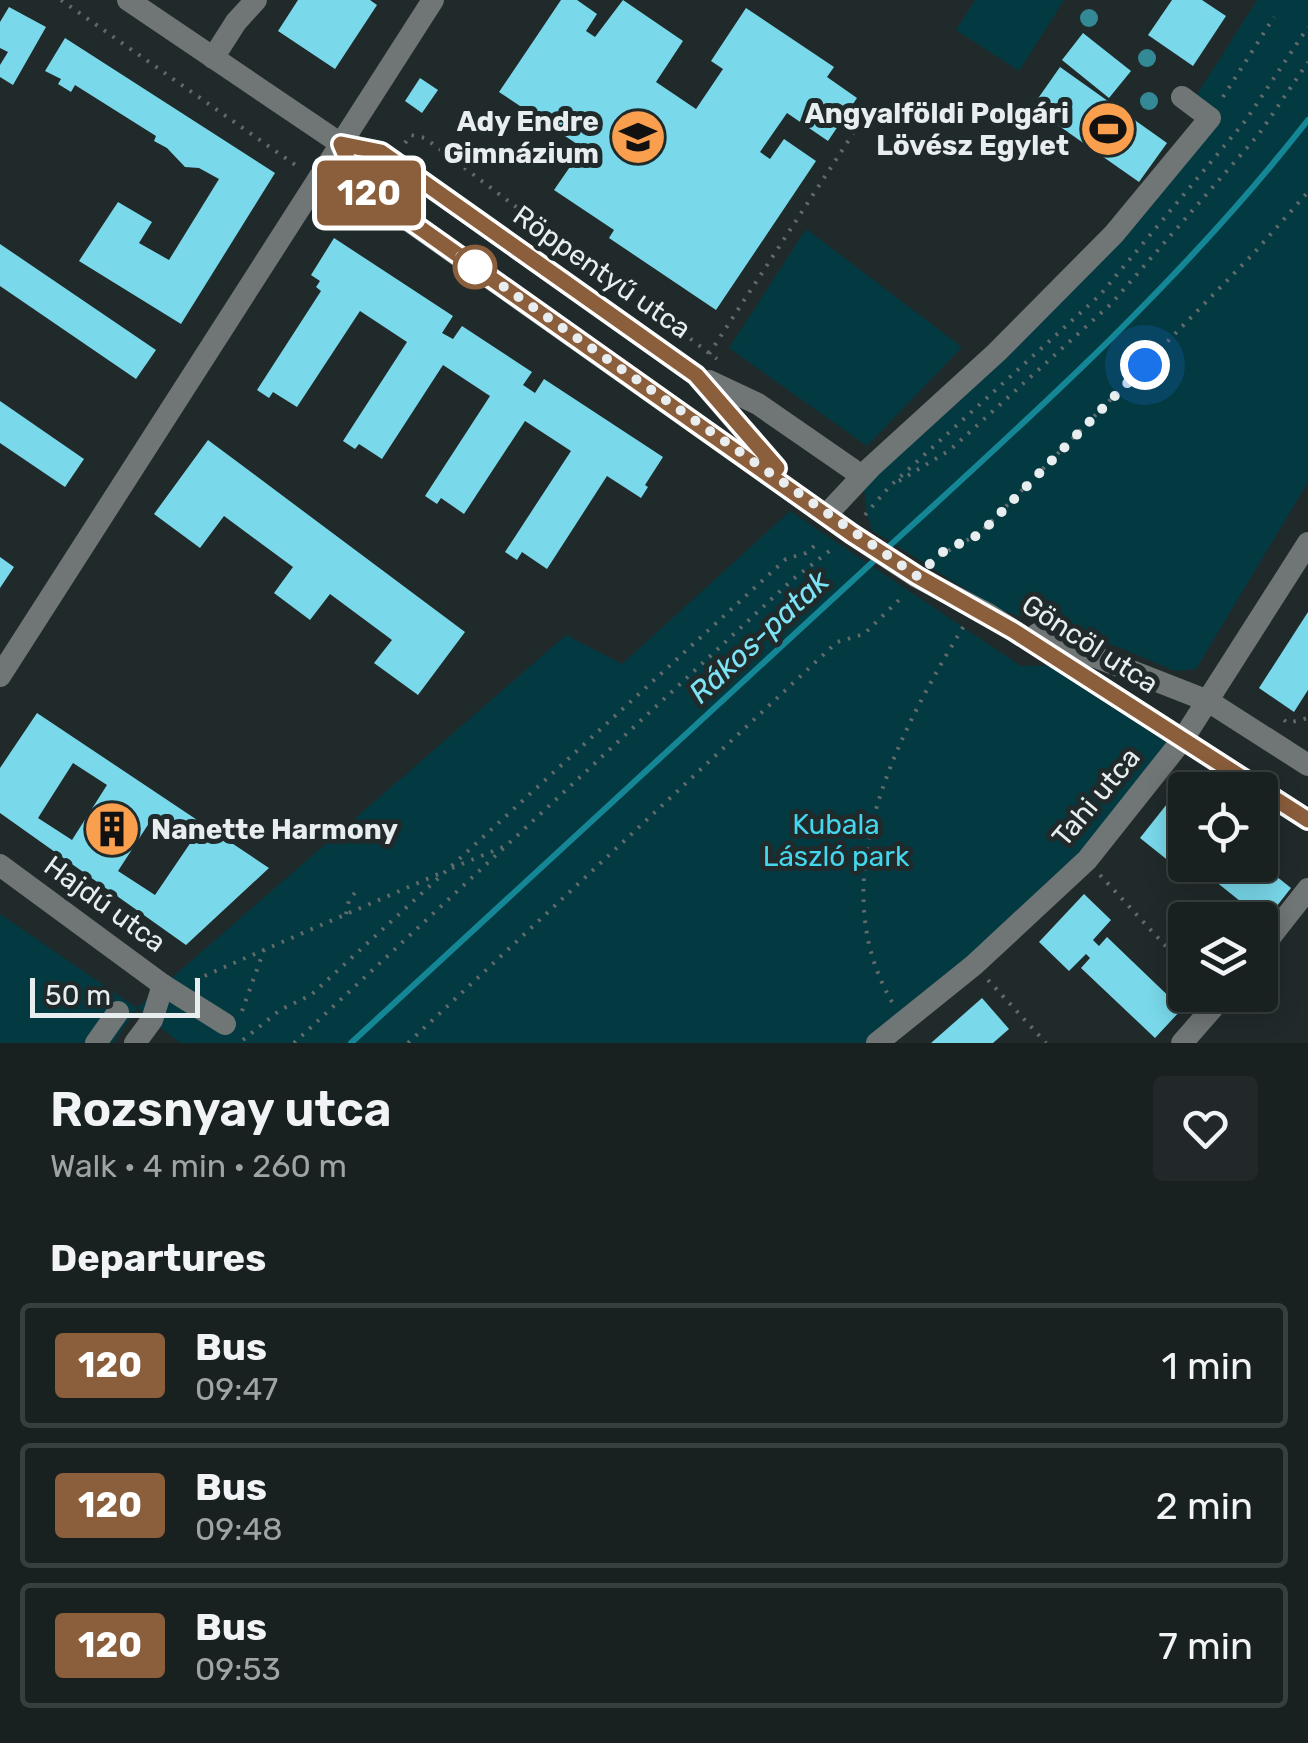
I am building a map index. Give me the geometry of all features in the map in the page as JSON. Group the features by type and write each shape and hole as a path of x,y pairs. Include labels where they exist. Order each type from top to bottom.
{"street":[{"name":"Röppentyű utca","path":"128,0 341,144 381,152 696,375 796,492"},
{"path":"213,58 256,0"},
{"path":"0,676 434,0"},
{"path":"826,514 997,352 1114,234 1210,118 1182,97"},
{"name":"Röppentyű utca","path":"341,144 358,184 796,492 826,514 846,538 982,611"},
{"path":"696,375 758,404 867,472"},
{"name":"Tahi utca","path":"877,1043 974,966 1086,860 1183,739 1308,543"},
{"name":"Göncöl utca","path":"982,611 1208,701 1308,765"},
{"name":"Göncöl utca","path":"982,611 1308,820"},
{"name":"Hajdú utca","path":"0,865 168,988 232,1020"},
{"path":"1278,927 1308,889"},
{"path":"136,1043 168,988"},
{"path":"96,1043 118,1012"},
{"path":"1182,1043 1209,1012"}],"path":[{"path":"62,0 316,180"},
{"path":"1210,118 1274,17"},
{"path":"1246,120 1308,27"},
{"path":"294,1043 792,580 846,538 889,487 950,450 1112,304 1259,134 1308,62"},
{"path":"696,375 873,102"},
{"path":"412,135 426,138 726,364"},
{"path":"408,1043 836,642 864,634 944,551 980,534 1254,253 1308,192"},
{"path":"867,472 889,487"},
{"path":"242,1041 280,1010 311,995 786,559 806,553 822,539 846,538"},
{"path":"906,1021 890,998 868,947 862,891 876,809 902,735 982,611"},
{"path":"1272,712 1288,723 1307,717"},
{"path":"168,988 507,845"},
{"path":"1086,860 1168,949"},
{"path":"346,914 349,900 358,889"},
{"path":"232,1020 264,950"},
{"path":"974,966 1046,1043"},
{"path":"242,1041 251,1043"}],"green space":[{"path":"975,0 1064,0 1019,71 956,30"},
{"path":"1257,0 1308,0 1308,482 1196,669 1175,671 1118,647 997,609 872,530 862,476 997,352 1210,119 1191,104"},
{"path":"806,229 962,347 867,446 729,348"},
{"name":"Kubala László park","path":"790,511 1021,666 1067,665 1183,739 1087,860 877,1043 180,1043 137,1008 566,635 622,664"},
{"path":"0,914 137,1008 113,1043 0,1043"}],"building":[{"path":"298,0 370,0 377,5 335,69 278,31"},
{"path":"561,0 577,0 597,14 586,31 595,37 623,0 683,41 656,82 696,109 723,69 711,61 746,8 834,67 827,77 857,98 828,141 787,113 760,152 770,159 784,139 816,161 716,310 609,238 614,230 554,190 583,148 499,92"},
{"path":"1172,0 1202,0 1226,16 1193,66 1148,35"},
{"path":"9,7 46,27 13,85 0,77 0,65 8,52 0,48 0,22"},
{"path":"1083,33 1131,71 1109,98 1062,60"},
{"path":"65,38 275,173 181,324 79,261 118,202 152,222 139,243 169,260 219,179 199,168 185,167 154,141 156,136 75,85 71,92 58,84 61,79 45,71"},
{"path":"1060,67 1167,143 1139,182 1032,107"},
{"path":"420,78 438,90 422,113 405,101"},
{"path":"334,238 453,316 442,333 453,339 462,326 532,372 523,385 535,393 544,379 663,457 641,498 607,476 547,569 522,552 517,560 505,552 571,451 525,421 464,514 441,498 437,504 425,496 490,396 443,365 382,459 359,444 355,449 343,441 407,342 360,311 297,407 273,392 269,398 257,390 321,291 316,287 320,281 311,275"},
{"path":"0,244 156,350 136,379 0,286"},
{"path":"0,401 84,459 65,487 0,443"},
{"path":"208,440 465,632 418,695 374,663 392,640 330,594 310,620 274,593 293,567 224,516 200,548 154,514"},
{"path":"0,557 14,567 0,588"},
{"path":"1308,612 1308,690 1294,712 1259,688"},
{"name":"Nanette Harmony","path":"37,713 269,868 186,945 0,813 0,768","holes":["73,763 107,785 72,840 38,818","153,817 191,842 155,895 118,871"]},
{"path":"1168,803 1168,860 1140,838"},
{"path":"1278,878 1291,888 1278,904 1241,902 1216,882 1278,882"},
{"path":"1084,894 1111,920 1093,940 1099,946 1107,937 1168,996 1168,1012 1179,1012 1155,1038 1081,968 1090,958 1086,954 1069,971 1039,942"},
{"path":"982,998 1009,1029 993,1043 931,1043"}],"waterway":[{"name":"Rákos-patak","path":"885,550 1159,291 1308,120"},
{"name":"Rákos-patak","path":"351,1043 876,559"}],"bus line":[{"name":"120","path":"777,468 696,375 381,152 341,144 358,184 852,534 917,576 988,614 1308,820"}],"place":[{"name":"Angyalföldi Polgári Lövész Egylet","path":"1108,129"},
{"name":"Ady Endre Gimnázium","path":"638,137"},
{"name":"Nanette Harmony","path":"112,829"}],"route":[{"path":"475,267 460,256 917,576 944,551 980,534 1145,365"}]}
